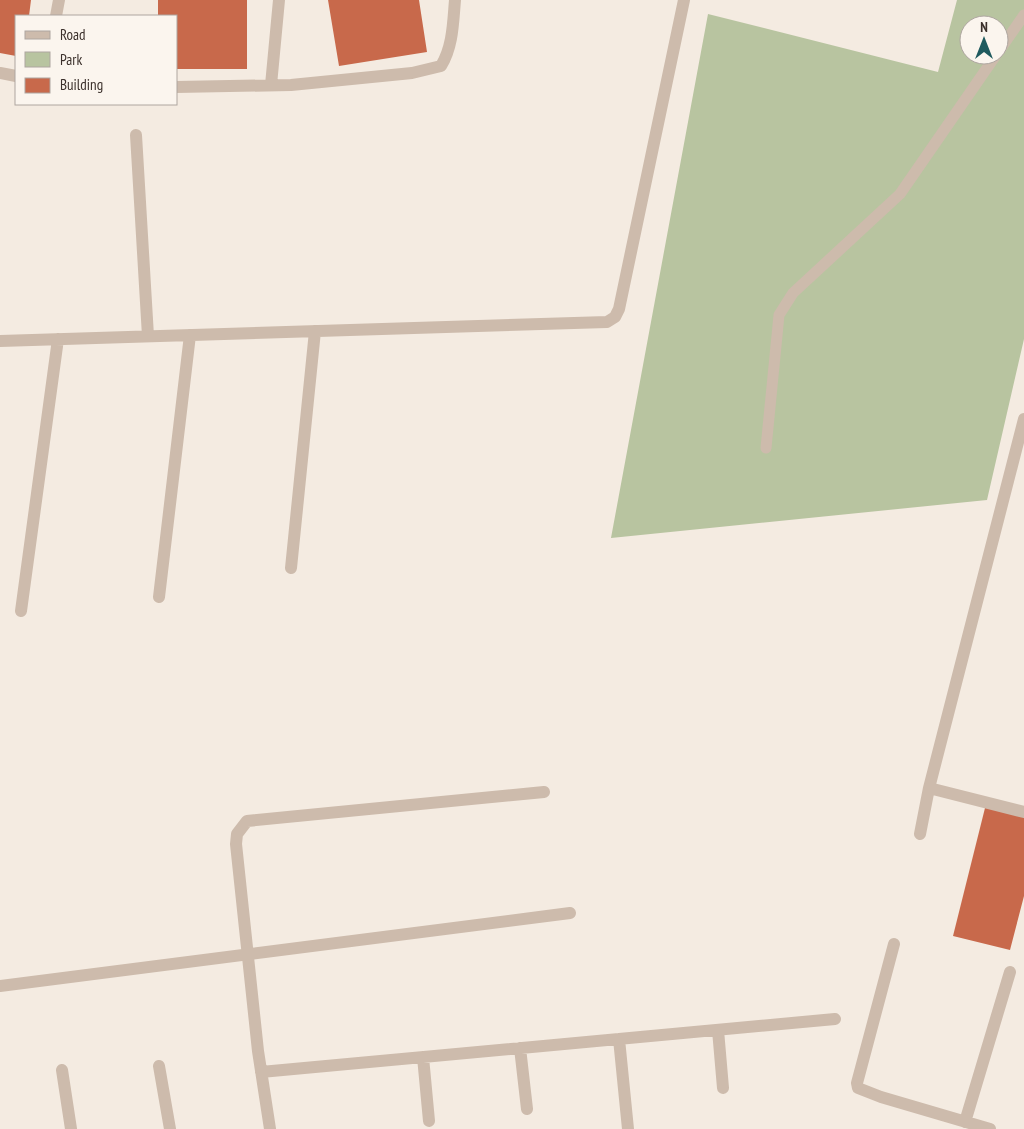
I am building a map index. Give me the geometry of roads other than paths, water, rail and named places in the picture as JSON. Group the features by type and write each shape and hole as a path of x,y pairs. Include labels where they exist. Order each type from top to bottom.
{"street":[{"path":"56,15 58,0"},
{"path":"271,85 279,0"},
{"path":"178,87 271,85 373,78 412,73 441,66 447,56 452,36 456,0"},
{"path":"0,341 607,322 615,317 622,299 684,0"},
{"path":"0,73 15,76"},
{"path":"136,135 148,336"},
{"path":"291,568 316,331"},
{"path":"159,597 190,335"},
{"path":"21,611 58,339"},
{"path":"920,834 929,788 1024,418"},
{"path":"929,788 1024,812"},
{"path":"270,1129 261,1072 236,844 237,834 247,821 544,792"},
{"path":"0,986 570,913"},
{"path":"894,944 857,1083 858,1088 990,1129"},
{"path":"965,1122 1010,972"},
{"path":"261,1072 835,1019"},
{"path":"718,1030 723,1088"},
{"path":"619,1039 628,1129"},
{"path":"520,1048 527,1110"},
{"path":"423,1057 429,1121"},
{"path":"159,1066 170,1129"},
{"path":"62,1070 71,1129"}],"lane":[{"path":"1009,37 1024,15"},
{"path":"766,448 779,315 792,293 900,194 989,65"}]}
